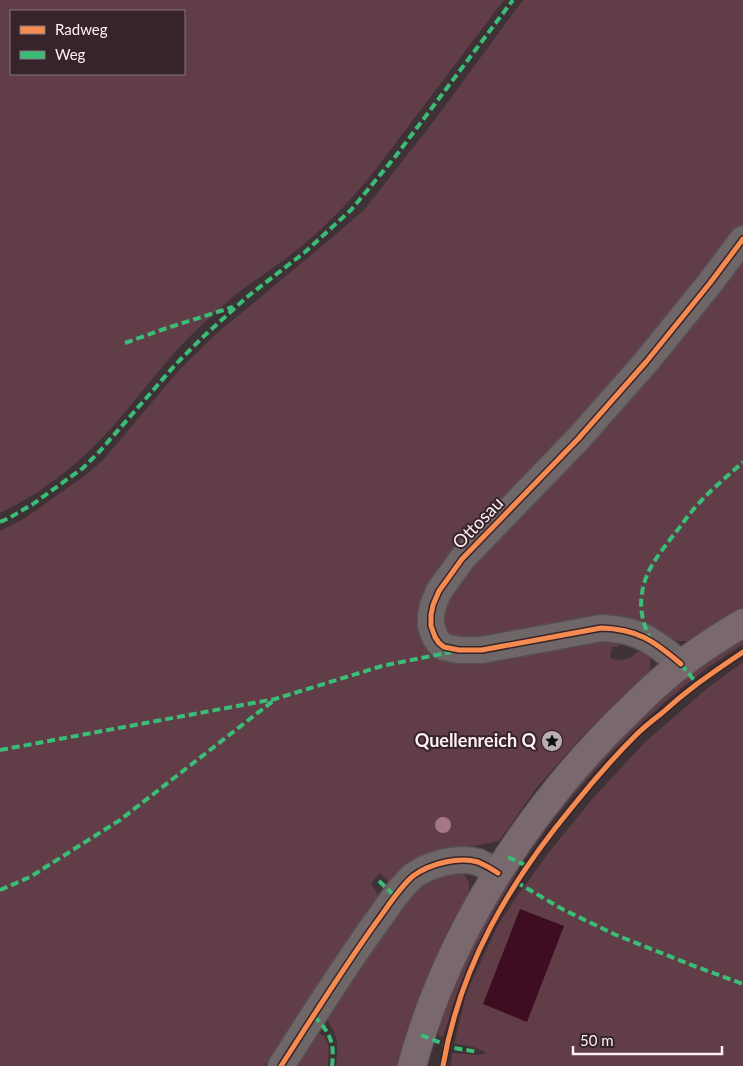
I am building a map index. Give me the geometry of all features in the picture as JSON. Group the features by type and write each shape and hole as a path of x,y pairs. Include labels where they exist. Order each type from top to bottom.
{"main road":[{"path":"412,1066 444,972 476,910 524,832 577,765 609,730 652,689 682,664 708,644 743,623"}],"street":[{"name":"Ottosau","path":"682,664 647,639 615,628 601,628 482,650 451,649 444,647 435,637 431,626 431,614 439,591 462,559 578,439 646,362 710,284 743,239"},
{"path":"280,1066 366,937 404,885 414,875 434,865 458,860 477,862 498,873"}],"shaded area":[{"path":"0,0 504,0 372,174 340,210 304,244 234,296 192,334 114,424 80,459 55,480 0,513"},
{"path":"523,0 743,0 743,607 688,641 666,638 619,640 619,647 612,647 610,658 623,660 641,651 648,653 650,667 644,680 589,729 537,787 499,841 437,853 390,883 380,873 371,883 379,897 264,1066 0,1066 0,531 25,518 87,474 104,459 180,369 216,334 364,210 433,122"},
{"path":"743,635 743,644 707,668 677,692 652,713 606,758 544,832 526,858 521,859 583,774 664,695 701,665"},
{"path":"743,662 743,1066 451,1066 452,1053 478,1055 487,1053 479,1049 454,1044 467,991 498,925 515,899 549,852 594,797 646,741 709,687"},
{"path":"518,865 518,871 475,949 461,982 443,1036 439,1037 438,1033 450,994 479,929"},
{"path":"461,873 468,881 469,892 399,1066 336,1066 337,1040 327,1017 402,902 435,874"},
{"path":"520,909 564,926 527,1022 483,1004"},
{"path":"316,1032 324,1036 328,1042 328,1066 289,1066"}],"marked path":[{"path":"0,522 33,504 83,468 176,364 203,337 247,297 305,252 351,210 395,157 513,0"},
{"path":"125,343 233,307"},
{"path":"651,641 644,624 641,606 642,593 649,570 697,505 743,462"},
{"path":"0,750 275,699 382,666 451,652"},
{"path":"681,664 697,684"},
{"path":"0,890 30,877 120,820 273,701"},
{"path":"508,857 527,866"},
{"path":"379,881 395,896"},
{"path":"516,882 564,910 616,935 743,984"},
{"path":"314,1016 330,1038 333,1050 332,1066"},
{"path":"421,1035 454,1048 478,1052"}],"cycle path":[{"path":"681,664 645,638 625,631 601,628 482,650 459,650 444,647 439,643 431,626 431,615 439,591 462,559 578,439 646,362 743,239"},
{"path":"443,1066 461,994 475,960 490,927 528,865 588,787 636,735 693,687 743,652"},
{"path":"281,1066 363,941 398,893 413,876 427,868 444,862 462,860 478,862 498,873"}],"place":[{"name":"Quellenreich Q","path":"552,741"}]}
